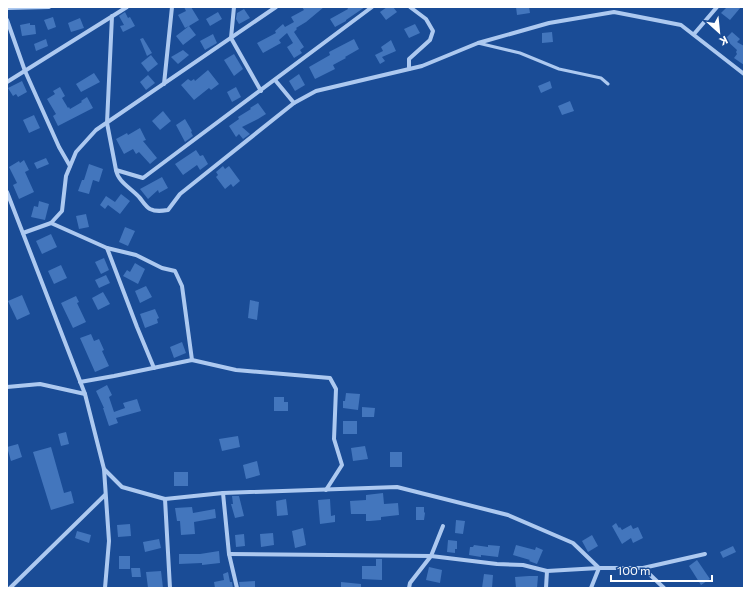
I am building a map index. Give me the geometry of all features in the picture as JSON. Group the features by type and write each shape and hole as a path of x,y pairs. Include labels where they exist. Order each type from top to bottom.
{"street":[{"path":"7,8 47,7"},
{"path":"7,82 126,7"},
{"path":"164,84 172,7"},
{"path":"234,7 231,38 261,91"},
{"path":"23,233 51,223 62,211 66,176 70,166 76,152 96,130 276,7"},
{"path":"116,170 143,178 372,7"},
{"path":"409,69 409,59 430,40 433,31 426,19 410,7"},
{"path":"614,7 614,12"},
{"path":"694,34 717,7"},
{"path":"112,16 107,123 116,170 123,182 149,208 158,212 168,210 180,194 294,103 316,91 422,66 478,43 550,23 614,12 682,25 744,74"},
{"path":"7,20 25,71 59,147 70,166"},
{"path":"275,80 294,103"},
{"path":"7,192 85,394 104,469 109,541 105,588"},
{"path":"51,223 107,248 136,255 162,268 175,271 182,286 192,360"},
{"path":"107,248 154,368"},
{"path":"80,382 192,360 236,370 330,378 336,390 334,439 342,465 326,490"},
{"path":"7,387 40,384 85,394"},
{"path":"104,469 122,487 165,499 223,493 397,487 508,515 574,543 599,568"},
{"path":"223,493 229,554 237,588"},
{"path":"10,588 105,495"},
{"path":"165,499 170,588"},
{"path":"409,588 410,583 432,556 443,526"},
{"path":"229,554 432,556 497,564 524,565 546,571 599,568 643,568 704,554"},
{"path":"591,588 599,568"},
{"path":"643,568 664,588"},
{"path":"546,571 546,588"}],"lane":[{"path":"478,43 520,53 559,69 601,78 608,84"}],"building":[{"path":"184,7 191,7 199,20 185,28 178,15 186,11"},
{"path":"302,7 324,7 296,28 297,29 294,32 304,47 300,50 302,53 294,58 287,47 293,43 287,33 279,40 281,43 263,53 257,43 276,33 275,31 283,24 285,27 294,22 291,17 304,10"},
{"path":"347,7 365,7 335,27 330,19 348,9"},
{"path":"387,7 393,7 397,12 386,20 380,12"},
{"path":"516,7 529,7 530,13 517,15"},
{"path":"727,7 741,7 730,20 721,13"},
{"path":"244,9 250,18 239,24 236,19 237,13"},
{"path":"125,12 135,26 123,32 120,26 124,25 119,16"},
{"path":"218,12 222,19 210,26 206,19"},
{"path":"53,17 56,27 48,30 44,20"},
{"path":"80,18 84,28 71,32 68,23"},
{"path":"30,23 30,25 35,25 36,34 22,36 20,25"},
{"path":"415,24 420,33 409,38 404,29"},
{"path":"189,26 196,35 183,45 176,36"},
{"path":"552,32 553,42 542,43 542,33"},
{"path":"732,32 740,39 737,42 744,46 744,65 734,58 737,54 737,50 725,39"},
{"path":"213,34 217,43 205,50 200,41"},
{"path":"143,38 152,53 147,56 140,39"},
{"path":"46,39 48,46 36,51 34,44"},
{"path":"354,39 359,49 333,65 335,69 315,79 309,67 330,55 329,52"},
{"path":"391,40 396,51 382,57 385,61 380,64 375,55 383,51 381,47"},
{"path":"183,50 189,55 178,64 171,57"},
{"path":"234,54 243,69 234,76 224,60"},
{"path":"151,55 158,64 148,72 141,63"},
{"path":"208,70 219,84 211,90 209,88 194,100 181,85 188,79 191,81 194,79 195,81"},
{"path":"94,73 100,82 81,92 76,84"},
{"path":"299,74 305,85 295,91 289,81"},
{"path":"148,75 155,83 146,90 140,82"},
{"path":"22,81 27,92 18,97 16,94 13,96 8,88"},
{"path":"550,81 552,88 541,93 538,86"},
{"path":"60,87 65,96 62,98 68,108 69,107 70,109 82,102 81,101 87,97 93,108 58,126 53,116 56,114 47,99 55,94 53,91"},
{"path":"236,87 241,97 232,102 227,92"},
{"path":"570,101 574,111 562,115 558,106"},
{"path":"258,103 266,114 242,127 250,134 243,139 239,134 236,137 229,126 239,119 238,117"},
{"path":"163,111 171,121 160,130 152,121"},
{"path":"34,115 40,128 29,133 23,120"},
{"path":"185,119 192,131 193,136 185,142 176,125"},
{"path":"140,128 146,140 143,141 157,158 150,164 139,152 136,154 133,149 124,154 116,139 127,133 128,135"},
{"path":"196,150 200,156 203,155 208,164 200,170 197,165 183,175 175,164"},
{"path":"46,158 49,164 37,169 34,163"},
{"path":"24,160 29,170 25,172 34,192 19,199 13,185 17,183 9,167 19,161 20,163"},
{"path":"89,164 103,169 99,182 93,180 89,194 78,191 82,180 84,180"},
{"path":"223,166 225,169 229,166 240,181 233,187 231,184 225,189 216,177 218,175 216,172"},
{"path":"162,177 168,188 159,193 158,190 148,199 140,189"},
{"path":"121,194 130,201 120,214 108,205 105,209 100,205 106,196 115,202"},
{"path":"39,201 49,204 45,220 31,217 34,206 38,207"},
{"path":"86,214 89,227 79,229 76,216"},
{"path":"125,227 135,231 128,246 119,242"},
{"path":"51,234 57,247 42,254 36,241"},
{"path":"104,258 109,270 101,274 95,262"},
{"path":"135,263 145,269 138,284 123,276 127,270 130,272"},
{"path":"61,265 67,278 54,284 48,271"},
{"path":"106,275 110,283 99,288 95,280"},
{"path":"146,286 152,297 140,303 135,291"},
{"path":"103,292 110,304 98,310 92,298"},
{"path":"22,295 30,314 17,320 8,301"},
{"path":"76,296 79,302 77,303 86,322 73,328 61,303"},
{"path":"250,300 259,302 257,320 248,318"},
{"path":"155,309 159,318 157,319 158,323 145,328 140,314"},
{"path":"91,334 94,341 99,339 104,350 102,351 109,366 95,372 80,338"},
{"path":"182,342 186,353 174,358 170,347"},
{"path":"107,385 112,395 109,397 114,412 125,408 123,403 137,399 141,411 116,418 118,423 109,426 104,408 96,391"},
{"path":"346,393 360,394 358,410 343,408 343,401 345,401"},
{"path":"274,397 284,397 284,402 288,402 288,411 274,411"},
{"path":"362,407 375,408 374,417 362,417"},
{"path":"343,421 357,421 357,434 343,434"},
{"path":"66,432 69,444 61,446 58,434"},
{"path":"238,436 240,447 222,451 219,439"},
{"path":"18,444 22,457 11,461 7,447"},
{"path":"365,446 368,459 353,461 351,448"},
{"path":"51,447 64,493 71,491 74,503 51,510 33,452"},
{"path":"390,452 402,452 402,467 390,467"},
{"path":"257,461 260,475 246,479 243,465"},
{"path":"174,472 188,472 188,486 174,486"},
{"path":"383,493 384,504 398,503 399,515 381,517 381,520 366,521 366,514 351,514 350,501 366,500 366,495"},
{"path":"232,496 239,496 244,516 235,518 231,504 233,504"},
{"path":"286,499 288,515 277,516 276,501"},
{"path":"330,499 331,516 335,515 335,522 320,524 318,500"},
{"path":"192,507 193,513 215,509 216,518 194,522 195,534 181,535 180,521 177,521 175,508"},
{"path":"416,507 424,507 424,520 416,520"},
{"path":"456,520 465,521 463,534 455,533"},
{"path":"616,523 622,530 631,525 633,529 638,527 643,538 633,543 631,538 622,544 612,526"},
{"path":"130,524 131,536 118,537 117,525"},
{"path":"303,528 306,545 295,548 292,531"},
{"path":"77,531 91,535 89,543 75,538"},
{"path":"273,533 274,545 261,547 260,534"},
{"path":"244,534 245,546 236,547 235,535"},
{"path":"592,535 598,546 588,552 582,541"},
{"path":"159,539 161,548 145,552 143,542"},
{"path":"448,540 457,541 457,549 455,549 455,553 447,552"},
{"path":"474,545 488,547 488,545 500,546 498,557 469,555 470,547 473,547"},
{"path":"516,545 535,550 536,547 543,550 537,564 529,561 530,560 513,555"},
{"path":"733,546 736,552 723,558 720,552"},
{"path":"219,551 220,563 202,565 202,563 179,564 179,554 200,554"},
{"path":"119,556 130,556 130,569 119,569"},
{"path":"376,559 382,559 382,580 362,579 362,566 376,566"},
{"path":"697,560 710,579 701,585 689,566"},
{"path":"429,567 442,570 440,583 426,580"},
{"path":"131,568 140,568 141,577 132,577"},
{"path":"161,571 163,588 148,588 146,572"},
{"path":"228,572 233,588 215,588 214,582 224,580 223,574"},
{"path":"484,574 493,575 492,588 482,588"},
{"path":"538,576 537,588 516,588 515,577"},
{"path":"255,581 255,588 240,588 239,582"},
{"path":"341,582 361,584 361,588 341,588"}]}
